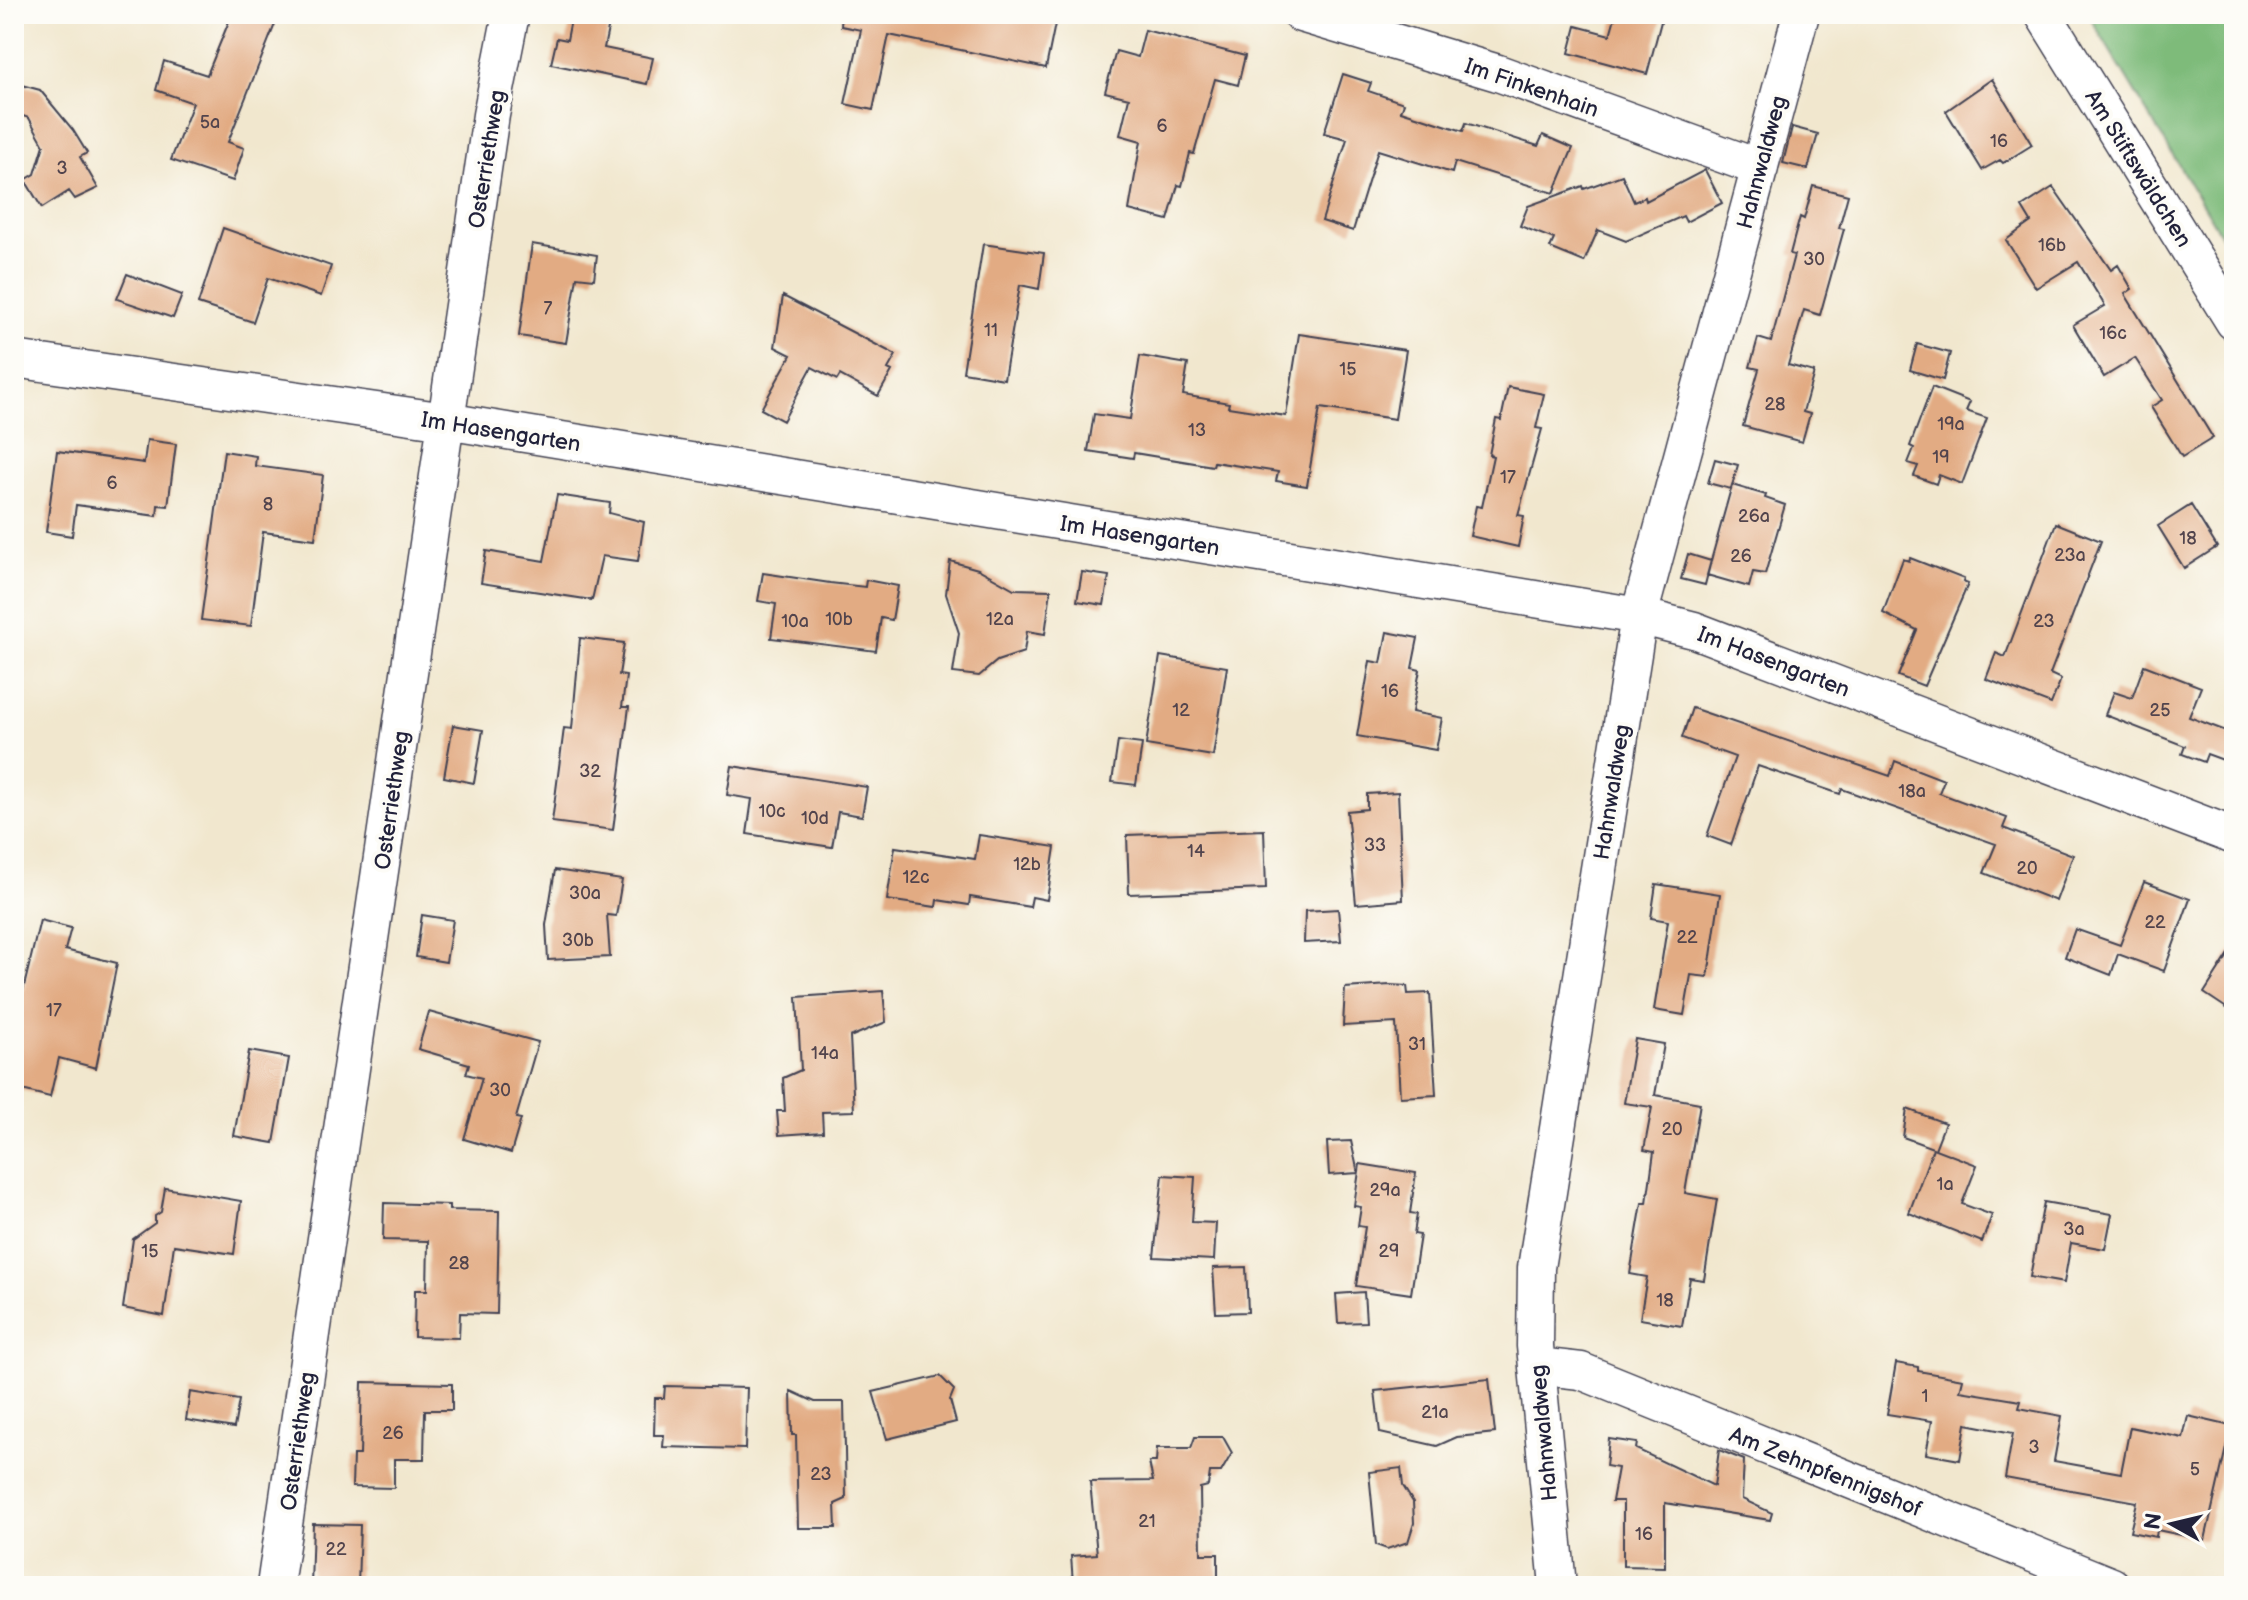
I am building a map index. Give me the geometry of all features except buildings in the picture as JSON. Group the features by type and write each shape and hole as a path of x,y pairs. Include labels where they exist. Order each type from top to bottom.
{"street":[{"name":"Osterriethweg","path":"275,1586 491,115 511,14"},
{"name":"Im Finkenhain","path":"1301,14 1498,73 1760,168"},
{"name":"Hahnwaldweg","path":"1558,1586 1537,1366 1533,1302 1536,1268 1639,616 1801,14"},
{"name":"Am Stiftswäldchen","path":"2043,14 2234,322"},
{"name":"Im Hasengarten","path":"14,359 446,421 1639,616 1694,630 2234,836"},
{"name":"Am Zehnpfennigshof","path":"1537,1366 1581,1371 2112,1586"}],"green space":[{"path":"2088,14 2234,14 2234,257"}]}
